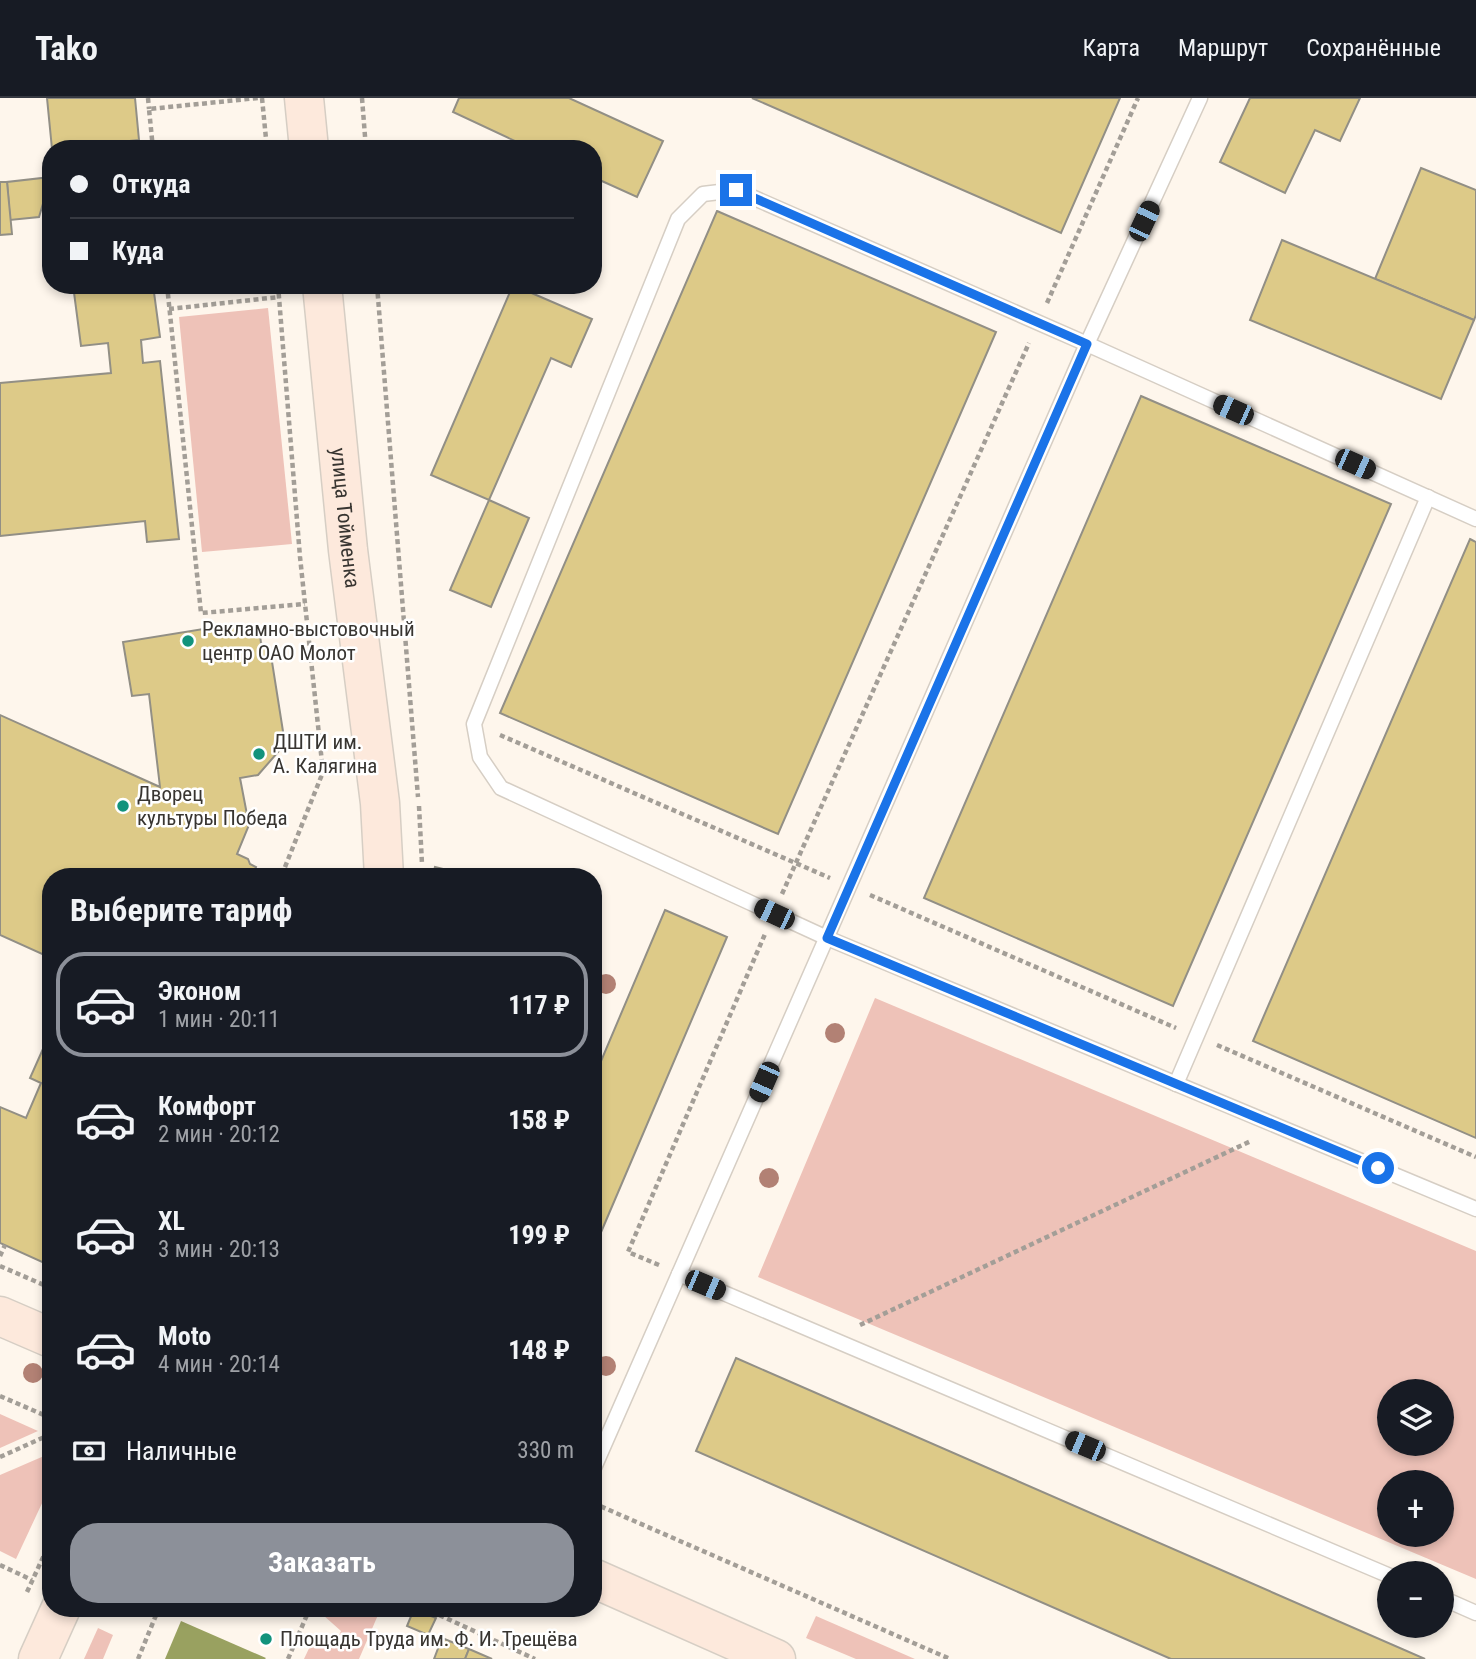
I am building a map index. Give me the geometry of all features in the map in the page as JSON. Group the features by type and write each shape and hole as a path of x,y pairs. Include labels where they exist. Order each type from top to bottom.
{"street":[{"path":"304,98 308,140"},
{"name":"улица Тойменка","path":"323,294 348,551 380,803 384,868"},
{"path":"0,1316 42,1334"},
{"path":"602,1582 764,1656"},
{"path":"37,1659 57,1617"}],"lane":[{"path":"602,1449 1087,344 1200,98"},
{"path":"1476,519 736,190 703,194 678,219 474,724 480,757 501,788 827,938 1476,1209"},
{"path":"1176,1084 1428,497"},
{"path":"679,1274 1377,1570"},
{"path":"1454,1603 1476,1613"}],"path":[{"path":"148,98 152,140"},
{"path":"149,108 260,98 266,140"},
{"path":"362,98 365,140"},
{"path":"679,1274 628,1252 796,863 1138,98"},
{"path":"168,294 201,613 305,604"},
{"path":"279,294 300,556 323,772 285,868"},
{"path":"378,294 422,866"},
{"path":"169,309 279,297"},
{"path":"474,724 1476,1157"},
{"path":"831,1338 1280,1127"},
{"path":"0,1256 5,1245"},
{"path":"0,1266 42,1285"},
{"path":"0,1396 42,1414"},
{"path":"0,1457 42,1438"},
{"path":"602,1507 950,1659"},
{"path":"0,1565 32,1580"},
{"path":"138,1659 155,1617"},
{"path":"288,1659 306,1617"},
{"path":"444,1617 535,1659"}],"shaded area":[{"path":"268,308 292,544 202,552 179,317"},
{"path":"875,998 1476,1251 1476,1579 1454,1570 1454,1561 1433,1561 1400,1547 1454,1547 1454,1470 1377,1470 1377,1537 758,1277"},
{"path":"0,1414 38,1431 0,1448"},
{"path":"42,1457 42,1503 16,1559 0,1551 0,1475"},
{"path":"816,1616 915,1659 856,1659 806,1638"},
{"path":"325,1617 377,1617 359,1659 304,1659 312,1642 335,1644 341,1631"},
{"path":"181,1621 266,1658 165,1659"},
{"path":"98,1628 113,1635 103,1659 84,1659"}],"building":[{"path":"47,98 135,98 139,140 51,140"},
{"path":"459,98 569,98 663,141 637,197 602,181 602,140 513,140 453,112"},
{"path":"752,98 1120,98 1061,233"},
{"path":"1250,98 1360,98 1340,141 1315,130 1285,193 1220,162"},
{"path":"1421,168 1476,190 1474,320 1375,279"},
{"path":"42,178 42,207 39,217 10,220 7,182"},
{"path":"0,182 7,182 12,234 0,235"},
{"path":"717,211 996,332 778,834 500,713"},
{"path":"1282,240 1474,320 1441,399 1250,320"},
{"path":"74,294 154,294 160,337 141,340 143,363 160,361 179,539 147,542 145,521 0,536 0,383 111,373 108,343 81,346"},
{"path":"509,294 534,294 592,319 571,367 551,358 489,500 431,475"},
{"path":"1141,396 1391,504 1173,1006 924,898"},
{"path":"489,500 529,518 491,607 450,590"},
{"path":"1470,539 1476,542 1476,1138 1253,1041"},
{"name":"Дворец культуры Победа","path":"234,624 244,630 259,627 261,643 270,649 285,744 258,775 240,778 249,825 237,854 256,867 42,868 42,954 0,935 0,715 160,787 149,694 132,696 123,642"},
{"path":"665,910 727,937 602,1230 602,1059"},
{"path":"42,1051 42,1262 0,1243 0,1107 26,1118 41,1083 30,1078"},
{"path":"736,1358 1425,1659 1171,1659 696,1451"},
{"path":"411,1617 436,1618 428,1635 407,1626"},
{"path":"442,1638 469,1649 465,1659 434,1659"},
{"path":"469,1649 492,1659 465,1659"}],"place":[{"name":"Рекламно-выстовочный центр ОАО Молот","path":"188,641"},
{"name":"ДШТИ им. А. Калягина","path":"259,754"},
{"name":"Дворец культуры Победа","path":"123,806"},
{"name":"Площадь Труда им. Ф. И. Трещёва","path":"266,1639"}],"route":[{"path":"736,190 1087,344 827,938 1378,1168"}]}
